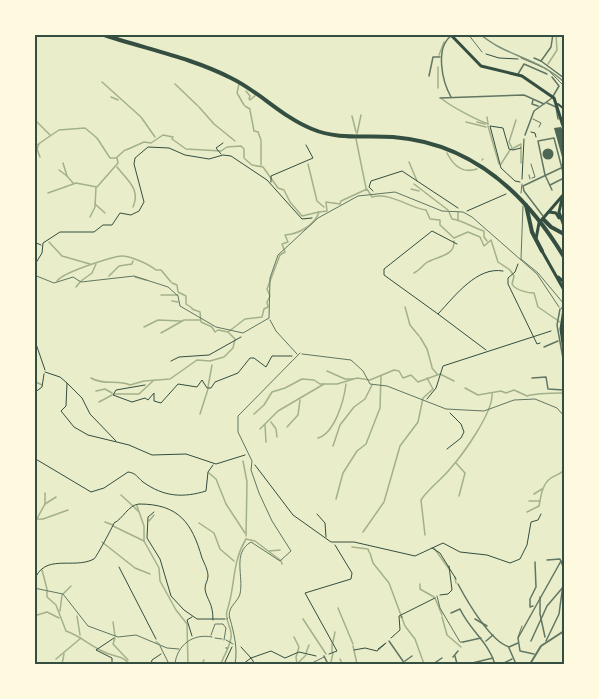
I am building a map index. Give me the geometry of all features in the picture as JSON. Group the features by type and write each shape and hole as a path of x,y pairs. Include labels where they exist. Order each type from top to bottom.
{"highway":[{"path":"101,34 214,70 243,84 298,123 319,132 347,137 403,137 448,148 483,166 564,234"},
{"path":"106,34 186,58 231,76 314,128 337,134 415,138 455,149 499,174 544,217 564,255"},
{"path":"522,199 529,212 532,232 542,251"}],"main road":[{"path":"451,35 459,46 485,69 518,74 553,97 564,109"},
{"path":"559,104 559,118 564,129"},
{"path":"564,194 544,217 536,232 542,251 564,290"},
{"path":"544,217 563,222 559,207 564,194"},
{"path":"553,271 564,282"},
{"path":"561,309 559,328 564,353"},
{"path":"564,315 564,344"}],"street":[{"path":"541,61 551,47 553,34"},
{"path":"439,57 443,44 451,35"},
{"path":"429,76 433,57 439,57"},
{"path":"439,57 444,64 444,84 451,97"},
{"path":"534,58 564,78"},
{"path":"518,74 524,64 547,74"},
{"path":"528,130 534,111 553,97 560,86 553,78"},
{"path":"440,98 520,94 555,106 558,119"},
{"path":"533,100 532,104 539,107"},
{"path":"550,185 564,177 554,138 538,141 546,176 552,190"},
{"path":"544,217 523,190 523,185 562,168"},
{"path":"534,203 544,217"},
{"path":"561,309 557,321 564,364"},
{"path":"544,347 559,340"},
{"path":"532,378 546,377 548,388 564,391"},
{"path":"547,560 561,561"},
{"path":"561,561 564,569"},
{"path":"534,655 520,651 518,639 534,606 561,561"},
{"path":"534,606 530,606 530,599 536,587 535,562"},
{"path":"530,664 559,614 564,577"},
{"path":"458,584 476,617 488,626 493,635 509,647 516,664"},
{"path":"531,641 554,595 564,585"},
{"path":"540,596 541,620 546,640"},
{"path":"451,613 460,609 470,629 485,642 495,664"},
{"path":"475,619 488,626"},
{"path":"546,640 564,631"},
{"path":"485,642 493,635"},
{"path":"463,642 482,638"},
{"path":"389,641 405,663 412,656"},
{"path":"509,647 519,643"},
{"path":"457,664 454,657 458,651"},
{"path":"324,656 328,664"},
{"path":"433,664 442,658"},
{"path":"468,664 493,658"},
{"path":"501,664 513,658"}],"lane":[{"path":"468,34 482,52"},
{"path":"521,58 547,69 564,86"},
{"path":"531,118 541,123 539,127"},
{"path":"529,175 531,178 535,177 531,164"},
{"path":"521,193 522,184"},
{"path":"297,354 276,331 269,318 270,281 276,258 318,218 358,196 371,193 397,192 442,211 464,212 537,274 561,309 564,304 538,273 521,259 522,199"},
{"path":"34,275 54,283 73,278 81,282 134,276 168,287 178,296 180,306 216,327 244,333 269,318"},
{"path":"235,664 237,653 232,642 233,624 229,617 232,605 240,593 242,577 239,562 246,546 253,542 280,561 291,551 272,521 259,493 251,470 252,461 238,432 238,414 297,354 351,360 373,385 406,392 422,401 446,409 489,411 514,400 535,399 557,408 564,416"},
{"path":"34,588 62,593 86,625 116,637 136,635 179,649"},
{"path":"437,596 452,630 460,642 463,642"},
{"path":"212,637 214,625 221,624 226,627 222,640"},
{"path":"518,639 522,626"},
{"path":"175,664 179,649 190,640 212,637 232,642"},
{"path":"158,644 169,664"},
{"path":"310,664 324,656"}],"path":[{"path":"482,52 499,58 521,58"},
{"path":"521,148 511,150 507,146 503,128 490,126 502,169 515,181 522,181 525,137"},
{"path":"528,130 535,133 538,141"},
{"path":"223,143 216,149 223,155 238,160 272,184 302,219 316,218"},
{"path":"272,184 271,176 313,158 306,145"},
{"path":"34,266 42,253 42,246 53,234 95,231 102,225 112,225 120,213 131,215 139,211 144,202 134,164 135,158 146,148 169,148 185,155 209,159 223,155"},
{"path":"371,193 369,187 371,181 402,171 464,212 506,194"},
{"path":"456,244 432,231 384,269 384,275 488,351"},
{"path":"34,242 42,246"},
{"path":"519,260 508,278 510,289 537,344 540,343"},
{"path":"438,314 478,274 503,271"},
{"path":"422,401 435,391 443,366 551,331"},
{"path":"171,361 179,357 209,355 244,333"},
{"path":"34,338 45,372 42,387 34,393"},
{"path":"145,385 115,390 113,395 132,402 145,398 148,400 154,393 154,401 161,403 178,384 197,387 202,380 207,388 211,388 214,382 238,373 250,358 254,358 266,367 272,356 297,354"},
{"path":"45,372 60,376 82,398 90,414 117,442"},
{"path":"67,383 66,406 61,411 73,426 94,438 117,442 152,455 186,454 214,464"},
{"path":"446,409 464,429 461,438 447,448"},
{"path":"34,458 91,492 104,488 128,472 135,473 143,482 172,496 206,491 208,472 214,464 247,454"},
{"path":"252,461 293,515 334,543 354,542 406,556 418,555 443,543 459,552 487,555 507,563 516,561 526,548 531,522 538,520 541,514"},
{"path":"34,580 45,565 79,564 94,559 103,540 111,533 114,523 138,504 174,511 187,520 198,540 208,575 205,592 213,606 213,620"},
{"path":"154,512 148,517 147,538 160,559 171,596 194,617"},
{"path":"317,514 326,525 326,539"},
{"path":"243,663 271,651 285,658 299,652 324,656 337,651 305,593 343,583 352,578 352,573 334,543"},
{"path":"430,548 436,549 449,566 458,584"},
{"path":"119,567 158,644"},
{"path":"378,649 400,631 397,619 400,614 437,595 451,591 451,571"},
{"path":"190,640 187,620 194,617 213,620 227,619"},
{"path":"112,664 112,658 99,653 98,648 116,637"},
{"path":"354,650 366,648 376,651 389,641"},
{"path":"563,649 564,642"},
{"path":"224,664 234,646 242,648 255,664"},
{"path":"151,664 152,660 163,653"}],"building":[{"path":"561,127 564,133 564,157 562,157 554,128"},
{"path":"548,148 554,154 548,160 542,154"}],"waterway":[{"path":"548,64 557,50 556,34"},
{"path":"439,55 444,42"},
{"path":"438,67 438,88"},
{"path":"102,82 141,117 155,137"},
{"path":"175,84 198,106"},
{"path":"239,84 237,93 244,105"},
{"path":"246,91 250,96 249,99"},
{"path":"250,100 257,94"},
{"path":"111,97 118,100"},
{"path":"442,99 488,124"},
{"path":"245,106 250,109"},
{"path":"199,107 214,124 235,141"},
{"path":"250,110 254,131 258,132"},
{"path":"357,134 361,115"},
{"path":"352,116 356,132"},
{"path":"487,117 488,124"},
{"path":"34,119 50,135"},
{"path":"512,148 509,142 516,120"},
{"path":"466,122 486,127"},
{"path":"477,122 485,124"},
{"path":"488,126 499,164"},
{"path":"34,147 59,130 85,128 97,138 110,158 116,158 125,150"},
{"path":"258,132 261,140"},
{"path":"126,150 144,142 151,143 163,135 173,137 172,139 186,149 221,151 227,147 241,146 244,149 244,158"},
{"path":"356,139 366,188"},
{"path":"261,141 261,165"},
{"path":"39,144 37,149 40,157"},
{"path":"512,149 521,144"},
{"path":"521,145 521,163"},
{"path":"501,164 510,150"},
{"path":"447,153 452,161 462,169 477,169"},
{"path":"48,193 76,183 97,187 118,163 117,158"},
{"path":"245,159 252,165 263,167 278,188 284,190 290,202 302,216 319,212"},
{"path":"409,162 417,181"},
{"path":"63,163 67,176 73,183"},
{"path":"308,164 317,201 324,207"},
{"path":"117,167 134,190 133,207"},
{"path":"59,170 67,176"},
{"path":"414,184 448,210"},
{"path":"90,217 95,207 96,187"},
{"path":"228,332 245,319 262,317 264,309 268,307 267,302 270,296 267,289 280,255 285,252 282,244 288,242 285,235 301,231 310,225 319,212 327,211 326,202 340,204 341,201 367,189 372,197 393,198 426,210 430,219 440,220 440,225 454,238 468,232 480,237 484,246 491,240 498,262 510,270 514,276 512,284 523,291 534,293 538,307 560,322"},
{"path":"411,189 419,191"},
{"path":"95,204 105,213"},
{"path":"449,212 452,219 484,231 487,241"},
{"path":"458,212 458,220"},
{"path":"414,273 426,263 448,253 454,241"},
{"path":"49,242 62,256 90,264"},
{"path":"57,281 79,269 123,256 161,270 171,282"},
{"path":"109,276 119,266 132,264 133,261"},
{"path":"81,281 92,273 96,264"},
{"path":"135,277 146,280"},
{"path":"76,287 80,282"},
{"path":"172,283 177,285 178,292 186,296 186,304 192,308"},
{"path":"161,295 178,295"},
{"path":"172,301 178,302"},
{"path":"405,307 410,325 419,336"},
{"path":"192,309 200,312 201,322 212,327 215,332 218,330 228,332"},
{"path":"144,327 158,320 181,321"},
{"path":"161,333 184,320 200,320"},
{"path":"91,378 101,382 121,382 130,385 144,381 170,379 197,360 210,361 224,357 233,348 235,339 229,333"},
{"path":"420,337 427,349 432,367"},
{"path":"208,387 212,365"},
{"path":"432,368 437,374"},
{"path":"254,414 264,405 272,392 302,379 314,380 320,384 337,384 357,378 370,380 394,370 399,371 403,378 411,375 418,382 440,374 454,381"},
{"path":"327,371 345,379 353,379"},
{"path":"336,499 343,473 357,451 366,444 380,408 381,376"},
{"path":"363,532 384,502 400,446 418,422 423,398 433,389 427,378"},
{"path":"34,381 42,385"},
{"path":"114,394 139,394 153,381"},
{"path":"260,429 278,411 324,384"},
{"path":"318,438 324,435 334,423 341,407 346,384"},
{"path":"333,446 340,425 354,407 365,399 372,385"},
{"path":"465,388 478,395 501,391 506,393 514,390 527,396 564,393"},
{"path":"96,391 105,389 112,393"},
{"path":"200,414 208,389"},
{"path":"425,535 421,500 470,443 488,410 492,393"},
{"path":"99,402 112,395"},
{"path":"287,427 298,415 300,400"},
{"path":"271,422 276,429 277,437"},
{"path":"265,425 266,442"},
{"path":"243,461 247,482 246,536"},
{"path":"456,463 465,473 459,496"},
{"path":"527,512 539,506 542,490 548,481 564,470"},
{"path":"209,473 216,479 226,504 245,533"},
{"path":"534,494 542,489"},
{"path":"45,493 45,504"},
{"path":"121,495 133,506"},
{"path":"34,524 45,504 56,497"},
{"path":"529,501 540,501"},
{"path":"137,506 144,526 144,541 159,568 160,581 176,610 187,624 188,664"},
{"path":"134,507 138,511"},
{"path":"36,519 43,519 68,510"},
{"path":"149,521 154,515"},
{"path":"105,522 113,525"},
{"path":"199,523 214,533 220,549 234,561"},
{"path":"113,526 144,541"},
{"path":"246,539 255,541 280,560"},
{"path":"221,664 231,638 226,614 238,557 246,539"},
{"path":"102,542 135,568 150,574"},
{"path":"352,547 368,549 369,552"},
{"path":"434,548 449,569"},
{"path":"269,551 280,550"},
{"path":"370,553 373,563 389,583 405,626 415,639 424,664"},
{"path":"42,570 47,589"},
{"path":"455,577 456,583"},
{"path":"420,584 420,589 434,597"},
{"path":"63,594 71,586"},
{"path":"47,590 47,597 56,605 66,631 102,651 124,659 129,664"},
{"path":"60,611 62,595"},
{"path":"435,598 442,615"},
{"path":"338,608 353,644"},
{"path":"34,616 47,612 59,618"},
{"path":"77,616 80,635"},
{"path":"442,617 447,635 461,647"},
{"path":"303,619 326,654"},
{"path":"113,622 115,636"},
{"path":"333,642 335,632"},
{"path":"294,637 299,647 296,657 297,664"},
{"path":"56,659 81,638"},
{"path":"115,638 113,644 128,660"},
{"path":"332,644 332,652"},
{"path":"306,653 309,645"},
{"path":"353,646 357,664"},
{"path":"331,662 333,653"},
{"path":"62,664 64,654"},
{"path":"298,663 306,655"},
{"path":"340,659 342,664"},
{"path":"202,664 204,660"}],"railway":[{"path":"480,34 500,48 555,74 564,82"}]}
